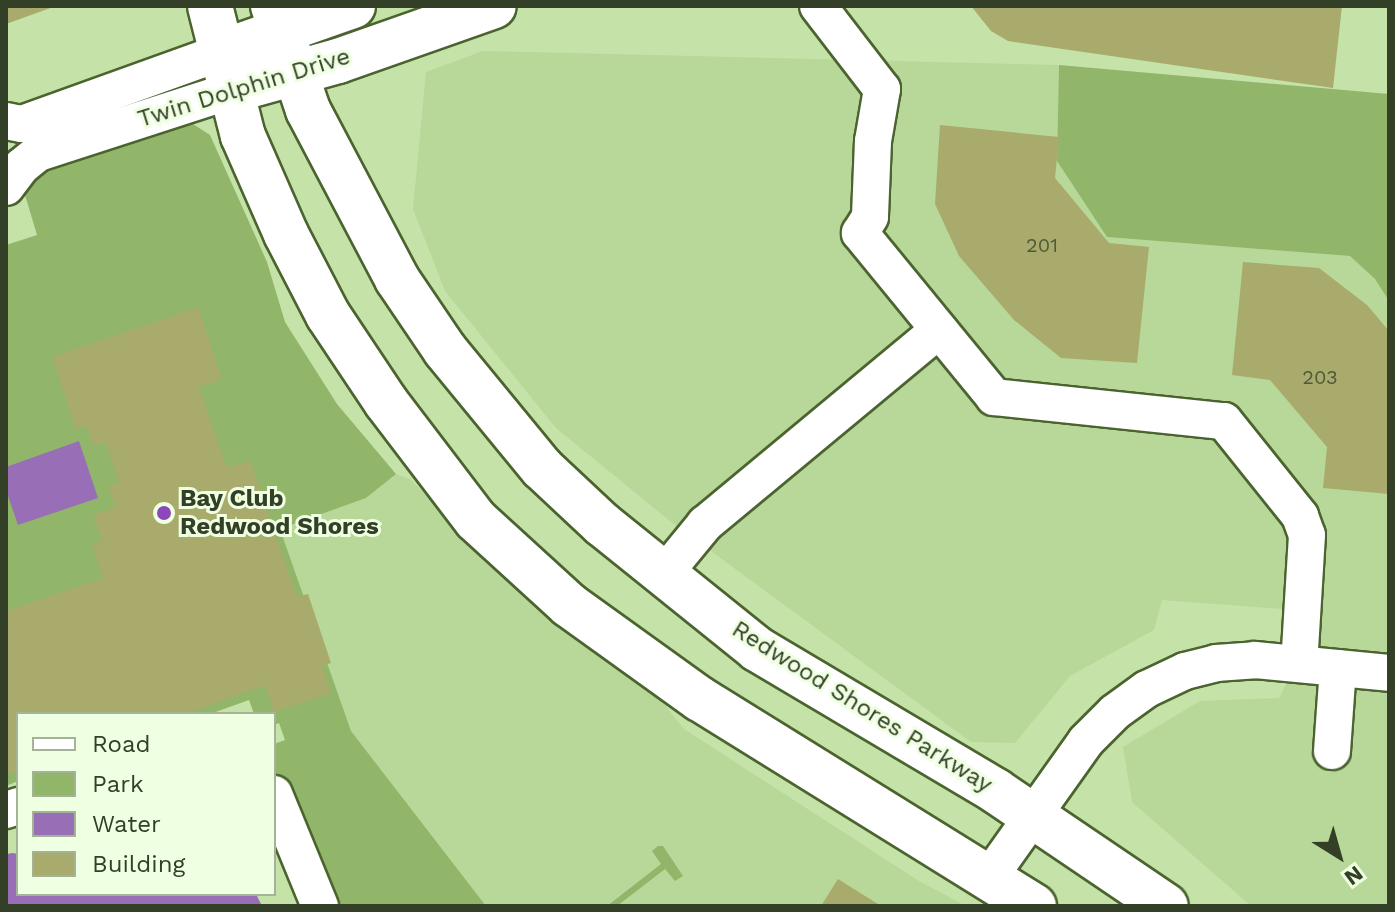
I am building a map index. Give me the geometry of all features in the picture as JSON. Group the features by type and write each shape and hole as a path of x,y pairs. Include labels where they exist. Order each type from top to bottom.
{"main road":[{"path":"210,6 243,136 286,234 328,315 386,402 476,520 569,605 700,699 1034,906"},
{"name":"Twin Dolphin Drive","path":"225,72 277,18 353,6"},
{"name":"Twin Dolphin Drive","path":"225,72 294,74 494,6"},
{"name":"Redwood Shores Parkway","path":"277,18 294,74 355,203 397,279 445,350 542,468 603,525 757,649 1032,815 1166,906"}],"street":[{"path":"818,6 882,89 873,141 870,217 860,233 994,397 1224,421 1300,516 1307,535 1299,664"},
{"name":"Twin Dolphin Drive","path":"6,121 22,124 225,72"},
{"name":"Twin Dolphin Drive","path":"6,187 22,166 38,153 225,72"},
{"path":"664,574 705,524 939,330"},
{"path":"988,879 1086,741 1115,712 1147,689 1185,671 1216,663 1255,660 1389,673"},
{"path":"1332,751 1338,668"},
{"path":"276,799 320,906"}],"shaded area":[{"path":"483,51 1059,65 1057,161 1108,237 1350,256 1375,279 1389,301 1389,906 1251,906 1132,802 1123,747 1200,701 1279,698 1322,612 1162,600 1154,630 1070,676 1015,743 971,742 670,521 556,428 445,291 413,209 426,72"},
{"path":"396,474 410,479 521,591 664,704 684,729 919,881 966,906 486,906 351,731 280,529 366,498"}],"green space":[{"path":"1059,65 1389,94 1389,301 1375,279 1350,256 1107,237 1057,161"},
{"name":"Bay Club Redwood Shores","path":"179,115 210,135 267,262 285,322 337,404 396,474 366,498 280,529 351,731 486,906 328,906 301,848 276,774 276,743 285,740 279,723 276,724 276,712 253,712 249,700 216,712 16,712 16,782 6,786 6,245 37,235 25,195 39,166"},
{"path":"663,846 683,876 675,881 665,869 617,906 607,906 661,864 652,851"}],"water":[{"path":"79,441 98,498 18,525 6,490 6,467"},
{"path":"6,854 16,854 16,896 257,896 262,906 6,906"}],"building":[{"path":"6,6 56,6 6,24"},
{"path":"971,6 1342,6 1333,88 1008,41 991,31"},
{"path":"940,125 1059,137 1055,178 1109,243 1149,247 1137,363 1061,358 1014,320 959,256 935,204"},
{"path":"1243,262 1319,268 1367,305 1389,331 1389,494 1323,488 1327,447 1270,380 1232,375"},
{"name":"Bay Club Redwood Shores","path":"198,307 222,379 199,387 213,428 227,468 250,460 297,597 308,594 331,663 322,666 331,693 274,712 265,686 190,712 16,712 16,772 6,775 6,611 103,578 92,544 102,541 93,515 115,508 108,486 119,482 106,442 94,447 87,426 76,430 52,357"},
{"path":"838,879 881,906 821,906"}],"place":[{"name":"Bay Club Redwood Shores","path":"164,513"}]}
